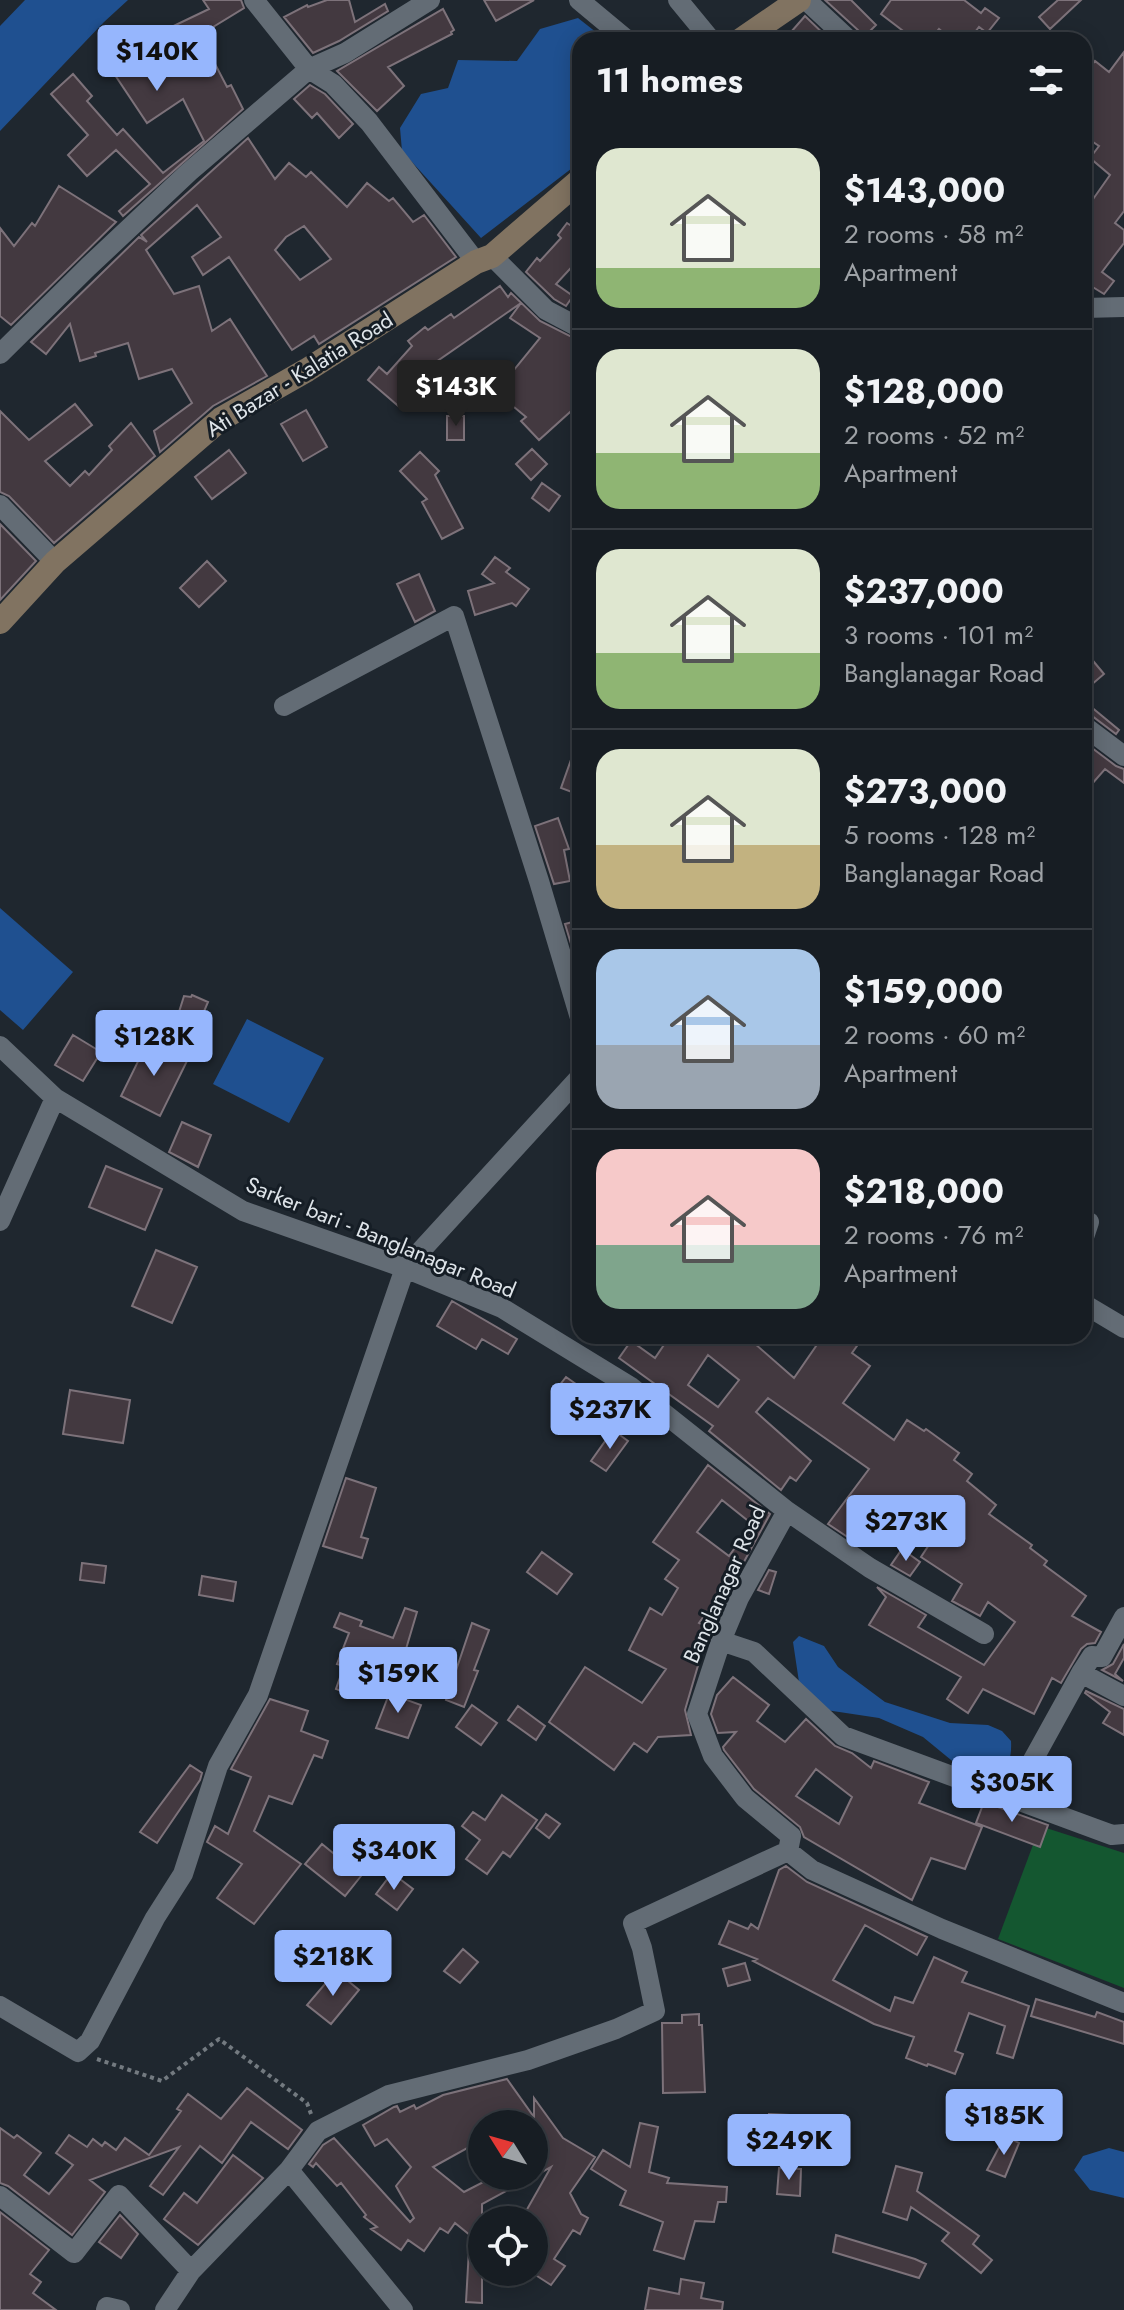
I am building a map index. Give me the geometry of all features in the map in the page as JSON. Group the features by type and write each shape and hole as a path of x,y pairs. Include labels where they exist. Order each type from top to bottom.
{"main road":[{"path":"753,32 799,0"},
{"name":"Ati Bazar - Kalatia Road","path":"0,622 55,562 221,419 307,370 484,259 572,187"}],"street":[{"path":"254,0 309,69 333,84 369,122 484,259 546,310 572,324"},
{"path":"0,354 189,172 309,69 345,53 430,0"},
{"path":"579,0 617,32"},
{"path":"678,0 704,32"},
{"path":"806,0 840,32"},
{"path":"1092,308 1124,307"},
{"path":"0,505 55,562"},
{"path":"284,706 454,616 572,991"},
{"path":"1092,732 1124,756"},
{"name":"Sarker bari - Banglanagar Road","path":"0,1046 55,1098 243,1211 405,1268 502,1308 631,1387"},
{"path":"0,2006 78,2052 90,2041 155,1918 183,1874 218,1766 258,1695 405,1268 572,1086"},
{"path":"0,1221 55,1098"},
{"path":"1092,1309 1124,1328"},
{"name":"Banglanagar Road","path":"631,1387 787,1511 739,1598 697,1714 713,1756 745,1798 791,1836 788,1851 812,1870 942,1929 1124,2003"},
{"path":"787,1511 870,1568 984,1634"},
{"path":"1012,1798 1081,1673 1092,1656 1102,1657 1124,1617"},
{"path":"721,1641 754,1652 843,1736 1112,1835 1124,1834"},
{"path":"1081,1673 1124,1696"},
{"path":"165,2310 191,2271 289,2170 318,2131 389,2095 528,2060 616,2029 655,2011 642,1948 633,1923 788,1851"},
{"path":"289,2170 403,2310"},
{"path":"0,2196 74,2253 119,2195 191,2271"},
{"path":"106,2310 107,2307 120,2310"}],"path":[{"path":"78,2052 162,2081 219,2039 307,2103 318,2131"}],"green space":[{"path":"1040,1826 1124,1853 1124,1988 998,1939"}],"water":[{"path":"25,0 128,0 0,131 0,26"},
{"path":"578,18 596,32 572,32 572,168 481,238 402,151 400,128 421,94 448,88 458,60 517,61 540,29"},
{"path":"0,908 73,972 23,1030 0,1010"},
{"path":"247,1019 324,1058 289,1123 213,1084"},
{"path":"799,1636 824,1646 838,1667 885,1702 950,1723 988,1725 1002,1731 1011,1741 1011,1747 1009,1761 1000,1780 992,1781 962,1769 923,1737 879,1718 826,1710 799,1682 793,1642"},
{"path":"1109,2148 1124,2152 1124,2198 1090,2190 1074,2170 1083,2156"}],"building":[{"path":"203,0 241,0 244,8 200,35 227,87 231,85 243,109 123,216 119,211 150,184 116,150 87,176 68,155 88,135 51,94 73,74 92,96 87,101 117,135 123,129 163,173 204,141 183,99 147,123 105,60 130,44 132,46 209,9"},
{"path":"327,0 349,0 355,22 385,4 388,11 313,53 284,17 307,5"},
{"path":"484,0 534,0 496,21"},
{"path":"825,0 851,0 876,25 869,32 858,30"},
{"path":"891,0 964,0 981,13 985,8 999,18 988,32 979,27 975,32 943,32 939,29 937,32 905,32 881,14"},
{"path":"1058,0 1081,0 1050,29 1039,17"},
{"path":"443,9 454,30 452,34 388,67 404,86 377,111 337,71"},
{"path":"805,16 822,32 791,32"},
{"path":"1124,52 1124,211 1115,223 1124,230 1124,243 1102,272 1114,281 1104,294 1092,287 1092,201 1110,175 1092,160 1099,146 1092,141 1092,65 1095,61 1109,72"},
{"path":"310,85 325,94 353,124 339,138 317,113 312,118 294,99"},
{"path":"248,138 275,179 289,163 306,177 311,172 347,207 367,183 389,201 393,198 413,222 424,215 456,257 319,344 314,336 292,350 229,257 203,275 192,257 221,237 197,205 146,250 174,294 199,286 212,331 230,319 267,376 213,406 160,452 154,431 192,403 172,369 139,379 128,343 80,361 70,324 46,354 31,342 139,237 147,242 141,235","holes":["304,226 331,259 300,280 275,250 286,237"]},
{"path":"59,186 116,222 11,325 0,316 0,228 14,246 32,223 35,226"},
{"path":"567,223 572,223 572,267 556,284 572,295 566,306 554,299 526,272 561,238 558,235"},
{"path":"500,286 508,297 511,293 540,321 572,337 572,410 539,440 521,421 526,417 496,392 540,338 510,318 521,303 426,369 433,376 403,410 368,380 379,367 387,374 412,346 408,341 425,327 428,330 451,314 454,318"},
{"path":"75,404 92,425 45,461 70,486 85,471 89,475 112,450 109,446 131,423 155,456 54,543 9,496 0,492 0,411 29,440"},
{"path":"306,410 327,447 303,461 281,424"},
{"path":"447,416 464,416 464,440 447,440"},
{"path":"532,449 547,464 531,480 516,464"},
{"path":"229,450 246,473 212,499 195,477"},
{"path":"420,452 439,471 435,475 463,528 442,539 422,502 427,499 400,471"},
{"path":"542,483 560,496 549,511 532,498"},
{"path":"0,524 36,561 0,600"},
{"path":"495,557 510,568 506,572 529,589 516,606 512,603 475,615 468,591 494,583 482,574"},
{"path":"207,561 226,581 199,607 180,588"},
{"path":"419,574 435,611 415,622 397,584"},
{"path":"1092,660 1104,674 1092,684"},
{"path":"1092,708 1119,730 1116,734 1092,716"},
{"path":"1092,748 1124,769 1124,783 1105,769 1092,784"},
{"path":"572,757 572,792 561,788"},
{"path":"558,818 569,849 564,850 570,881 554,884 535,826"},
{"path":"572,922 572,947 565,924"},
{"path":"192,995 208,1002 200,1021 179,1012 184,996"},
{"path":"73,1035 101,1052 83,1081 55,1065"},
{"path":"148,1041 187,1061 160,1116 121,1096"},
{"path":"182,1122 211,1135 198,1167 169,1152"},
{"path":"106,1166 162,1189 145,1230 89,1207"},
{"path":"156,1250 197,1267 172,1323 132,1306"},
{"path":"452,1301 517,1339 508,1354 482,1339 476,1349 437,1326"},
{"path":"629,1344 635,1344 655,1358 665,1344 755,1344 794,1378 817,1344 858,1344 852,1353 870,1366 843,1403 894,1440 907,1420 924,1431 926,1429 959,1453 954,1460 972,1474 967,1481 996,1505 989,1514 1032,1545 1030,1548 1047,1561 1044,1565 1086,1596 1072,1616 1101,1632 1095,1643 1081,1649 1061,1683 1052,1678 1034,1714 983,1689 968,1713 947,1699 961,1677 869,1625 886,1597 877,1587 926,1615 918,1627 984,1665 1015,1622 988,1602 980,1616 952,1601 962,1584 921,1557 946,1519 918,1497 900,1524 879,1509 855,1542 828,1524 869,1469 768,1398 756,1412 811,1461 796,1481 790,1477 781,1490 709,1431 713,1426 619,1358","holes":["708,1355 739,1380 718,1407 688,1385"]},
{"path":"566,1377 600,1401 590,1416 555,1391"},
{"path":"70,1390 130,1400 123,1443 63,1434"},
{"path":"613,1430 628,1441 606,1471 591,1461"},
{"path":"708,1465 770,1514 733,1582 730,1581 699,1623 709,1628 685,1710 691,1735 658,1737 647,1752 634,1743 614,1770 549,1722 585,1667 642,1703 666,1669 629,1650 650,1608 662,1615 678,1588 665,1579 679,1560 653,1542","holes":["722,1500 752,1524 729,1556 697,1532"]},
{"path":"346,1478 376,1488 361,1537 368,1539 362,1558 323,1546"},
{"path":"902,1549 920,1562 910,1576 891,1565"},
{"path":"542,1552 572,1574 557,1594 527,1572"},
{"path":"82,1563 106,1566 104,1583 80,1580"},
{"path":"769,1570 776,1572 769,1594 758,1590"},
{"path":"202,1576 236,1582 233,1601 199,1595"},
{"path":"405,1608 417,1612 395,1686 361,1676 354,1696 336,1689 344,1666 337,1664 349,1633 334,1627 340,1613 362,1621 360,1626 393,1638"},
{"path":"472,1623 489,1630 464,1707 446,1700"},
{"path":"1124,1644 1124,1658 1115,1674 1123,1681 1102,1670 1113,1664"},
{"path":"733,1677 769,1705 757,1721 785,1742 806,1719 835,1746 852,1753 871,1768 874,1761 929,1782 919,1803 982,1827 965,1869 931,1858 912,1900 804,1837 800,1827 754,1789 724,1750 723,1747 736,1732 718,1733 711,1714 717,1695","holes":["816,1769 852,1797 839,1824 796,1796"]},
{"path":"391,1689 406,1695 404,1699 421,1705 408,1738 376,1728"},
{"path":"1086,1691 1124,1709 1124,1735 1103,1723 1110,1712"},
{"path":"270,1699 308,1711 301,1731 328,1741 322,1758 314,1755 292,1804 269,1796 254,1831 301,1864 254,1924 217,1898 242,1864 207,1842 215,1826 228,1834 251,1777 231,1769"},
{"path":"472,1705 497,1723 481,1745 456,1727"},
{"path":"518,1706 545,1726 536,1740 508,1720"},
{"path":"190,1765 202,1773 200,1780 157,1843 140,1832"},
{"path":"502,1795 537,1820 510,1857 503,1852 487,1874 466,1859 480,1840 462,1826 473,1812 485,1820"},
{"path":"984,1802 1048,1825 1040,1847 976,1823"},
{"path":"546,1814 560,1824 549,1838 536,1828"},
{"path":"322,1844 361,1876 345,1896 305,1864"},
{"path":"786,1866 807,1882 927,1937 917,1955 865,1925 833,1980 890,2011 895,1997 913,2003 934,1957 967,1972 962,1982 1029,2006 1013,2058 997,2053 1005,2026 969,2013 955,2051 963,2054 955,2074 906,2058 914,2037 874,2024 753,1961 757,1959 719,1944 729,1921 748,1929 751,1924 758,1929 779,1870"},
{"path":"392,1873 413,1889 397,1910 376,1894"},
{"path":"463,1949 478,1962 460,1983 444,1971"},
{"path":"745,1963 750,1980 728,1986 723,1969"},
{"path":"336,1971 359,1990 331,2024 307,2005"},
{"path":"1036,1999 1095,2017 1097,2012 1124,2022 1124,2044 1031,2016"},
{"path":"699,2014 705,2092 663,2093 662,2023 682,2023 682,2015"},
{"path":"507,2079 529,2110 468,2110 468,2148 433,2167 464,2192 508,2190 482,2206 468,2206 468,2234 455,2223 448,2233 440,2228 424,2251 408,2240 401,2250 371,2229 377,2227 364,2217 366,2215 341,2183 337,2186 316,2163 313,2167 309,2164 323,2145 334,2138 410,2222 414,2218 396,2186 411,2167 387,2139 375,2146 363,2125 397,2106 400,2112 414,2105 416,2109 443,2095"},
{"path":"247,2088 302,2130 288,2149 251,2122 222,2163 200,2146 163,2195 150,2186 179,2147 90,2180 105,2192 72,2235 0,2183 0,2128 14,2138 17,2135 41,2153 24,2175 49,2194 73,2165 56,2153 69,2135 87,2147 93,2139 102,2146 105,2142 116,2150 125,2138 149,2155 181,2111 177,2109 188,2094 221,2119"},
{"path":"534,2098 543,2110 534,2110"},
{"path":"769,2114 789,2115 787,2138 768,2137"},
{"path":"548,2117 563,2138 595,2157 570,2193 581,2214 588,2218 580,2234 573,2230 554,2259 565,2266 551,2285 548,2283 548,2206 529,2206 538,2190 548,2190 551,2167 548,2169"},
{"path":"640,2123 658,2127 649,2172 669,2178 667,2183 727,2187 726,2202 718,2202 714,2222 695,2221 684,2259 654,2250 663,2222 620,2205 626,2191 591,2169 603,2150 630,2167"},
{"path":"1005,2136 1019,2143 1005,2177 987,2170"},
{"path":"233,2155 263,2178 198,2245 164,2219 184,2193 197,2203"},
{"path":"896,2166 922,2173 917,2191 979,2236 973,2244 992,2260 981,2273 942,2241 949,2233 911,2207 907,2220 883,2212"},
{"path":"779,2168 801,2169 800,2196 777,2194"},
{"path":"0,2212 49,2250 30,2274 41,2282 33,2293 56,2310 0,2310"},
{"path":"120,2215 138,2234 121,2258 99,2242"},
{"path":"836,2235 926,2264 919,2278 833,2252"},
{"path":"468,2267 468,2286 482,2286 482,2303 466,2302"},
{"path":"681,2279 704,2283 701,2298 723,2302 722,2310 645,2310 649,2288 679,2294"}]}
